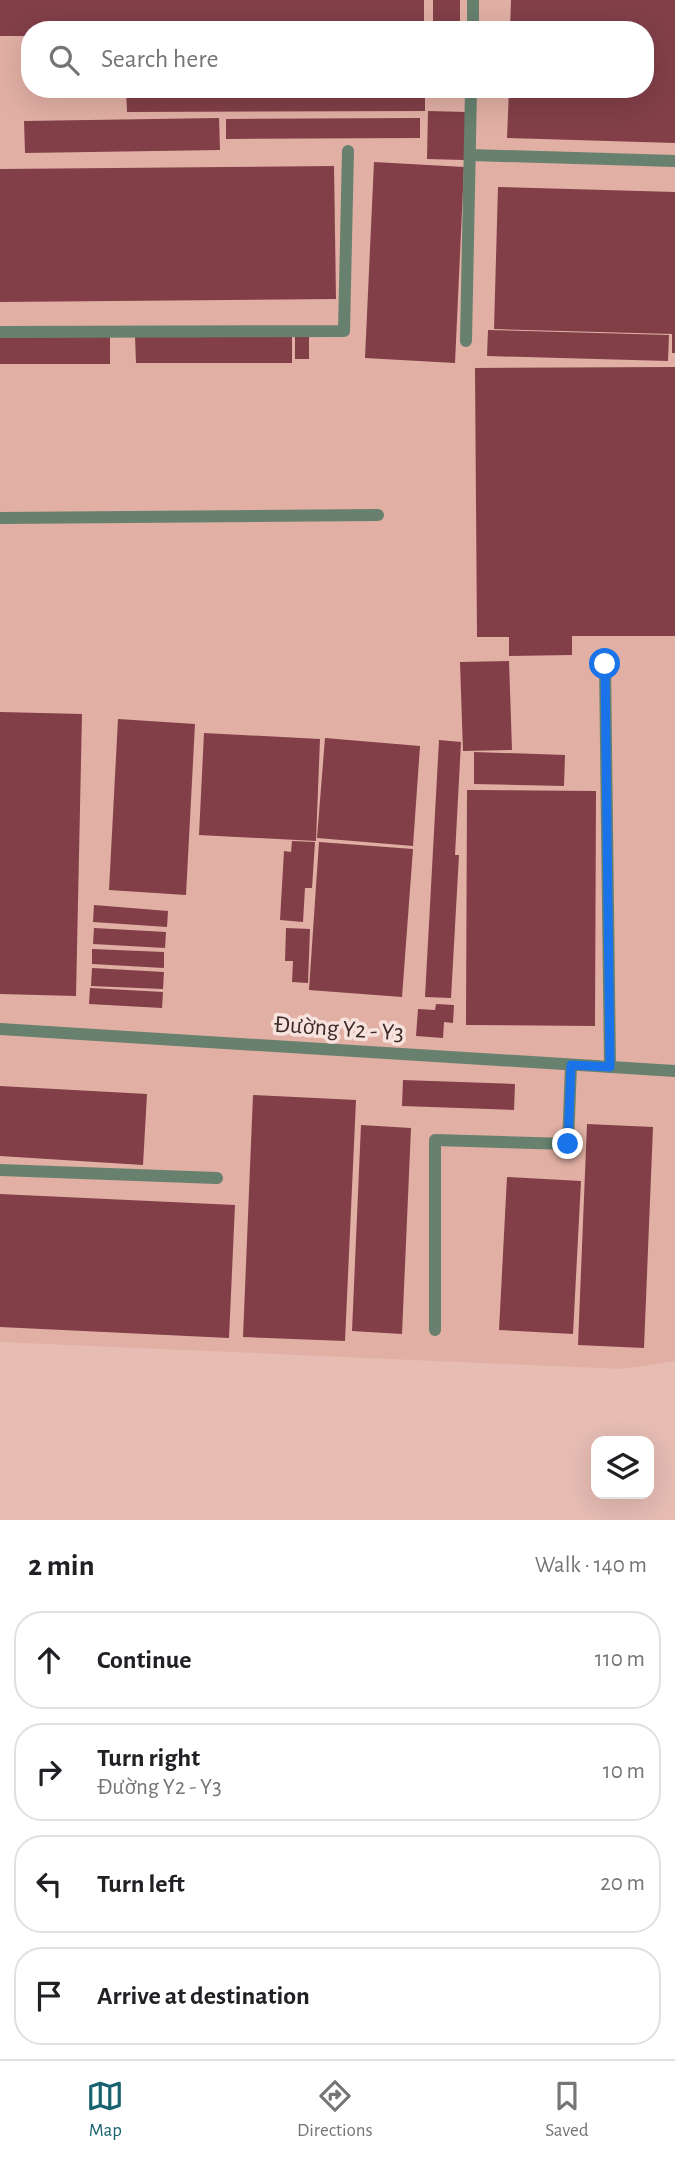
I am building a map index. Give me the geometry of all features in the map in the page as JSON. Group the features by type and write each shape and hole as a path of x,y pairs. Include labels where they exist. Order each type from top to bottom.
{"lane":[{"path":"473,0 473,21"},
{"path":"466,341 471,98"},
{"path":"0,331 344,331 348,151"},
{"path":"470,155 675,161"},
{"path":"0,518 378,515"},
{"path":"605,664 610,1067"},
{"name":"Đường Y2 - Y3","path":"0,1029 675,1071"},
{"path":"435,1330 435,1140 568,1144 571,1065"},
{"path":"0,1170 217,1178"}],"shaded area":[{"path":"0,0 675,0 675,1361 622,1369 0,1342"}],"building":[{"path":"0,0 424,0 424,21 21,21 21,36 0,36"},
{"path":"433,0 460,0 460,21 433,21"},
{"path":"511,0 675,0 675,143 507,138 509,98 654,98 654,21 510,21"},
{"path":"126,98 425,98 425,111 127,112"},
{"path":"428,111 466,112 464,160 427,159"},
{"path":"219,118 220,150 25,153 24,121"},
{"path":"420,118 420,138 226,139 226,119"},
{"path":"374,162 464,167 455,363 365,358"},
{"path":"334,166 336,299 0,302 0,169"},
{"path":"498,187 675,192 675,353 672,353 672,334 494,329"},
{"path":"488,330 669,335 668,361 487,356"},
{"path":"0,335 110,335 110,364 0,364"},
{"path":"135,336 292,336 292,363 136,363"},
{"path":"295,336 309,336 309,359 295,359"},
{"path":"675,367 675,636 572,636 572,655 509,656 509,637 477,637 475,368"},
{"path":"509,661 512,750 463,751 460,662"},
{"path":"0,712 82,714 76,996 0,994"},
{"path":"118,719 195,724 186,895 109,890"},
{"path":"204,733 320,739 316,841 199,835"},
{"path":"325,738 420,746 413,846 317,838"},
{"path":"439,740 461,742 455,855 459,855 451,998 425,997"},
{"path":"474,752 565,755 564,786 474,784"},
{"path":"467,790 596,791 595,1026 466,1025"},
{"path":"292,841 315,842 312,888 305,888 303,922 280,920 284,851 291,852"},
{"path":"319,842 413,849 402,997 309,990"},
{"path":"94,905 168,911 167,927 93,922"},
{"path":"94,928 166,932 165,948 93,944"},
{"path":"286,928 310,929 308,983 292,982 293,961 285,961"},
{"path":"92,949 164,952 164,968 92,964"},
{"path":"92,968 164,972 163,989 91,986"},
{"path":"90,988 163,992 162,1008 89,1004"},
{"path":"436,1004 454,1005 453,1023 444,1022 443,1038 416,1036 418,1009 435,1010"},
{"path":"403,1080 515,1084 514,1110 402,1106"},
{"path":"0,1086 147,1094 143,1165 0,1156"},
{"path":"253,1095 356,1100 345,1341 243,1337"},
{"path":"587,1124 653,1127 644,1348 578,1345"},
{"path":"361,1125 411,1128 402,1334 352,1331"},
{"path":"507,1177 581,1181 573,1334 499,1330"},
{"path":"0,1194 235,1205 229,1338 0,1327"}],"route":[{"path":"568,1144 571,1065 610,1067 605,664"}]}
